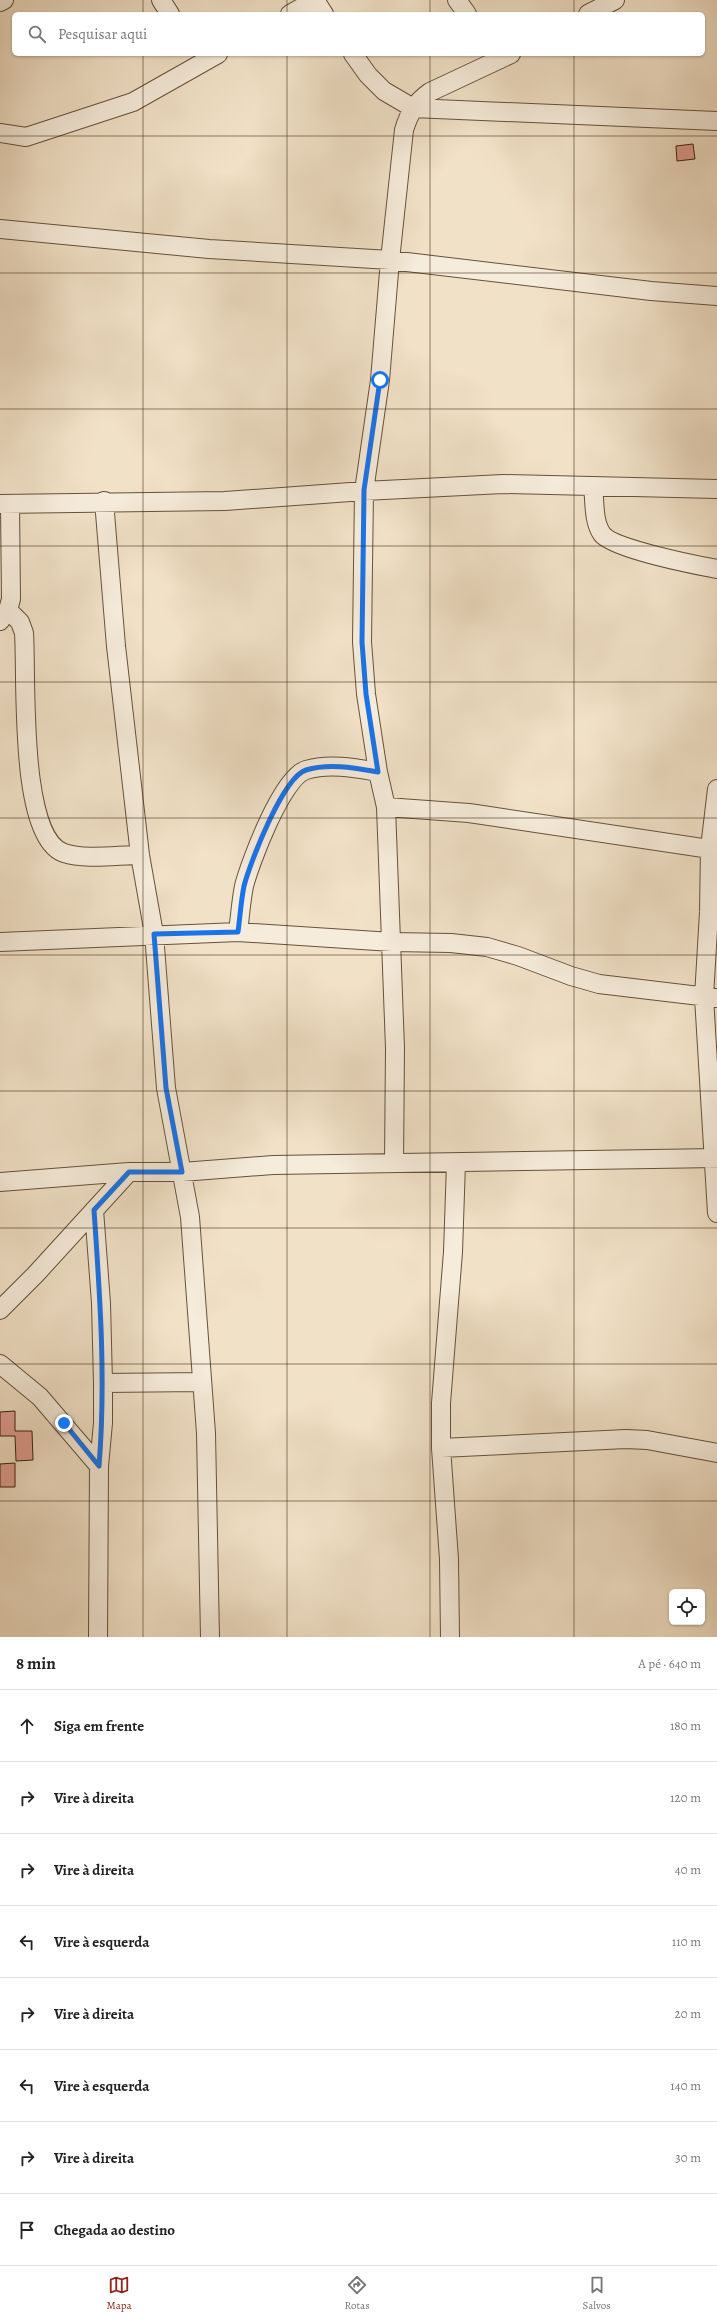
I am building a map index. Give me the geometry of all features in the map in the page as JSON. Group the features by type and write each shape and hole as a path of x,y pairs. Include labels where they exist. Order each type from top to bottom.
{"street":[{"path":"0,2 4,0"},
{"path":"161,0 169,12"},
{"path":"294,12 315,0 323,12"},
{"path":"457,0 466,12"},
{"path":"592,12 615,0"},
{"path":"0,133 26,138 133,102 197,59 210,56"},
{"path":"354,56 368,75 384,91 413,108 717,121"},
{"path":"394,1163 395,1048 386,807 378,772 366,694 362,642 364,490 380,380 390,260 404,130 408,117 413,108 430,92 502,56"},
{"path":"0,229 209,249 390,260 643,290 717,296"},
{"path":"140,854 77,855 63,853 52,845 45,832 32,795 28,746 24,633 20,622 4,616 11,599 12,569 5,504 104,501 225,502 364,490 503,484 717,489"},
{"path":"593,486 597,524 604,536 625,547 717,569"},
{"path":"104,501 116,646 140,854 154,934 166,1088 190,1217 201,1382 206,1433 210,1637"},
{"path":"238,932 244,886 272,814 290,783 304,771 325,767 348,767 378,772"},
{"path":"717,789 709,912 710,998 717,1213"},
{"path":"386,807 469,813 713,849"},
{"path":"0,942 154,934 238,932 392,942 451,942 487,947 599,984 710,998"},
{"path":"0,1182 129,1172 182,1172 273,1165 716,1158"},
{"path":"450,1637 449,1559 441,1448 441,1403 453,1252 456,1163"},
{"path":"0,1310 35,1275 129,1172"},
{"path":"94,1210 101,1303 103,1383 103,1423 99,1466 98,1637"},
{"path":"0,1364 40,1397 99,1466"},
{"path":"103,1383 201,1382"},
{"path":"441,1448 626,1439 647,1440 717,1453"}],"building":[{"path":"693,144 695,159 677,161 676,146"},
{"path":"15,1411 15,1431 32,1431 33,1460 16,1461 15,1436 0,1436 0,1412"},
{"path":"15,1463 15,1487 0,1487 0,1464"}],"route":[{"path":"64,1423 99,1466 103,1423 103,1383 101,1303 94,1210 129,1172 182,1172 166,1088 154,934 238,932 244,886 258,846 272,814 290,783 304,771 325,767 348,767 378,772 366,694 362,642 364,490 380,380"}]}
